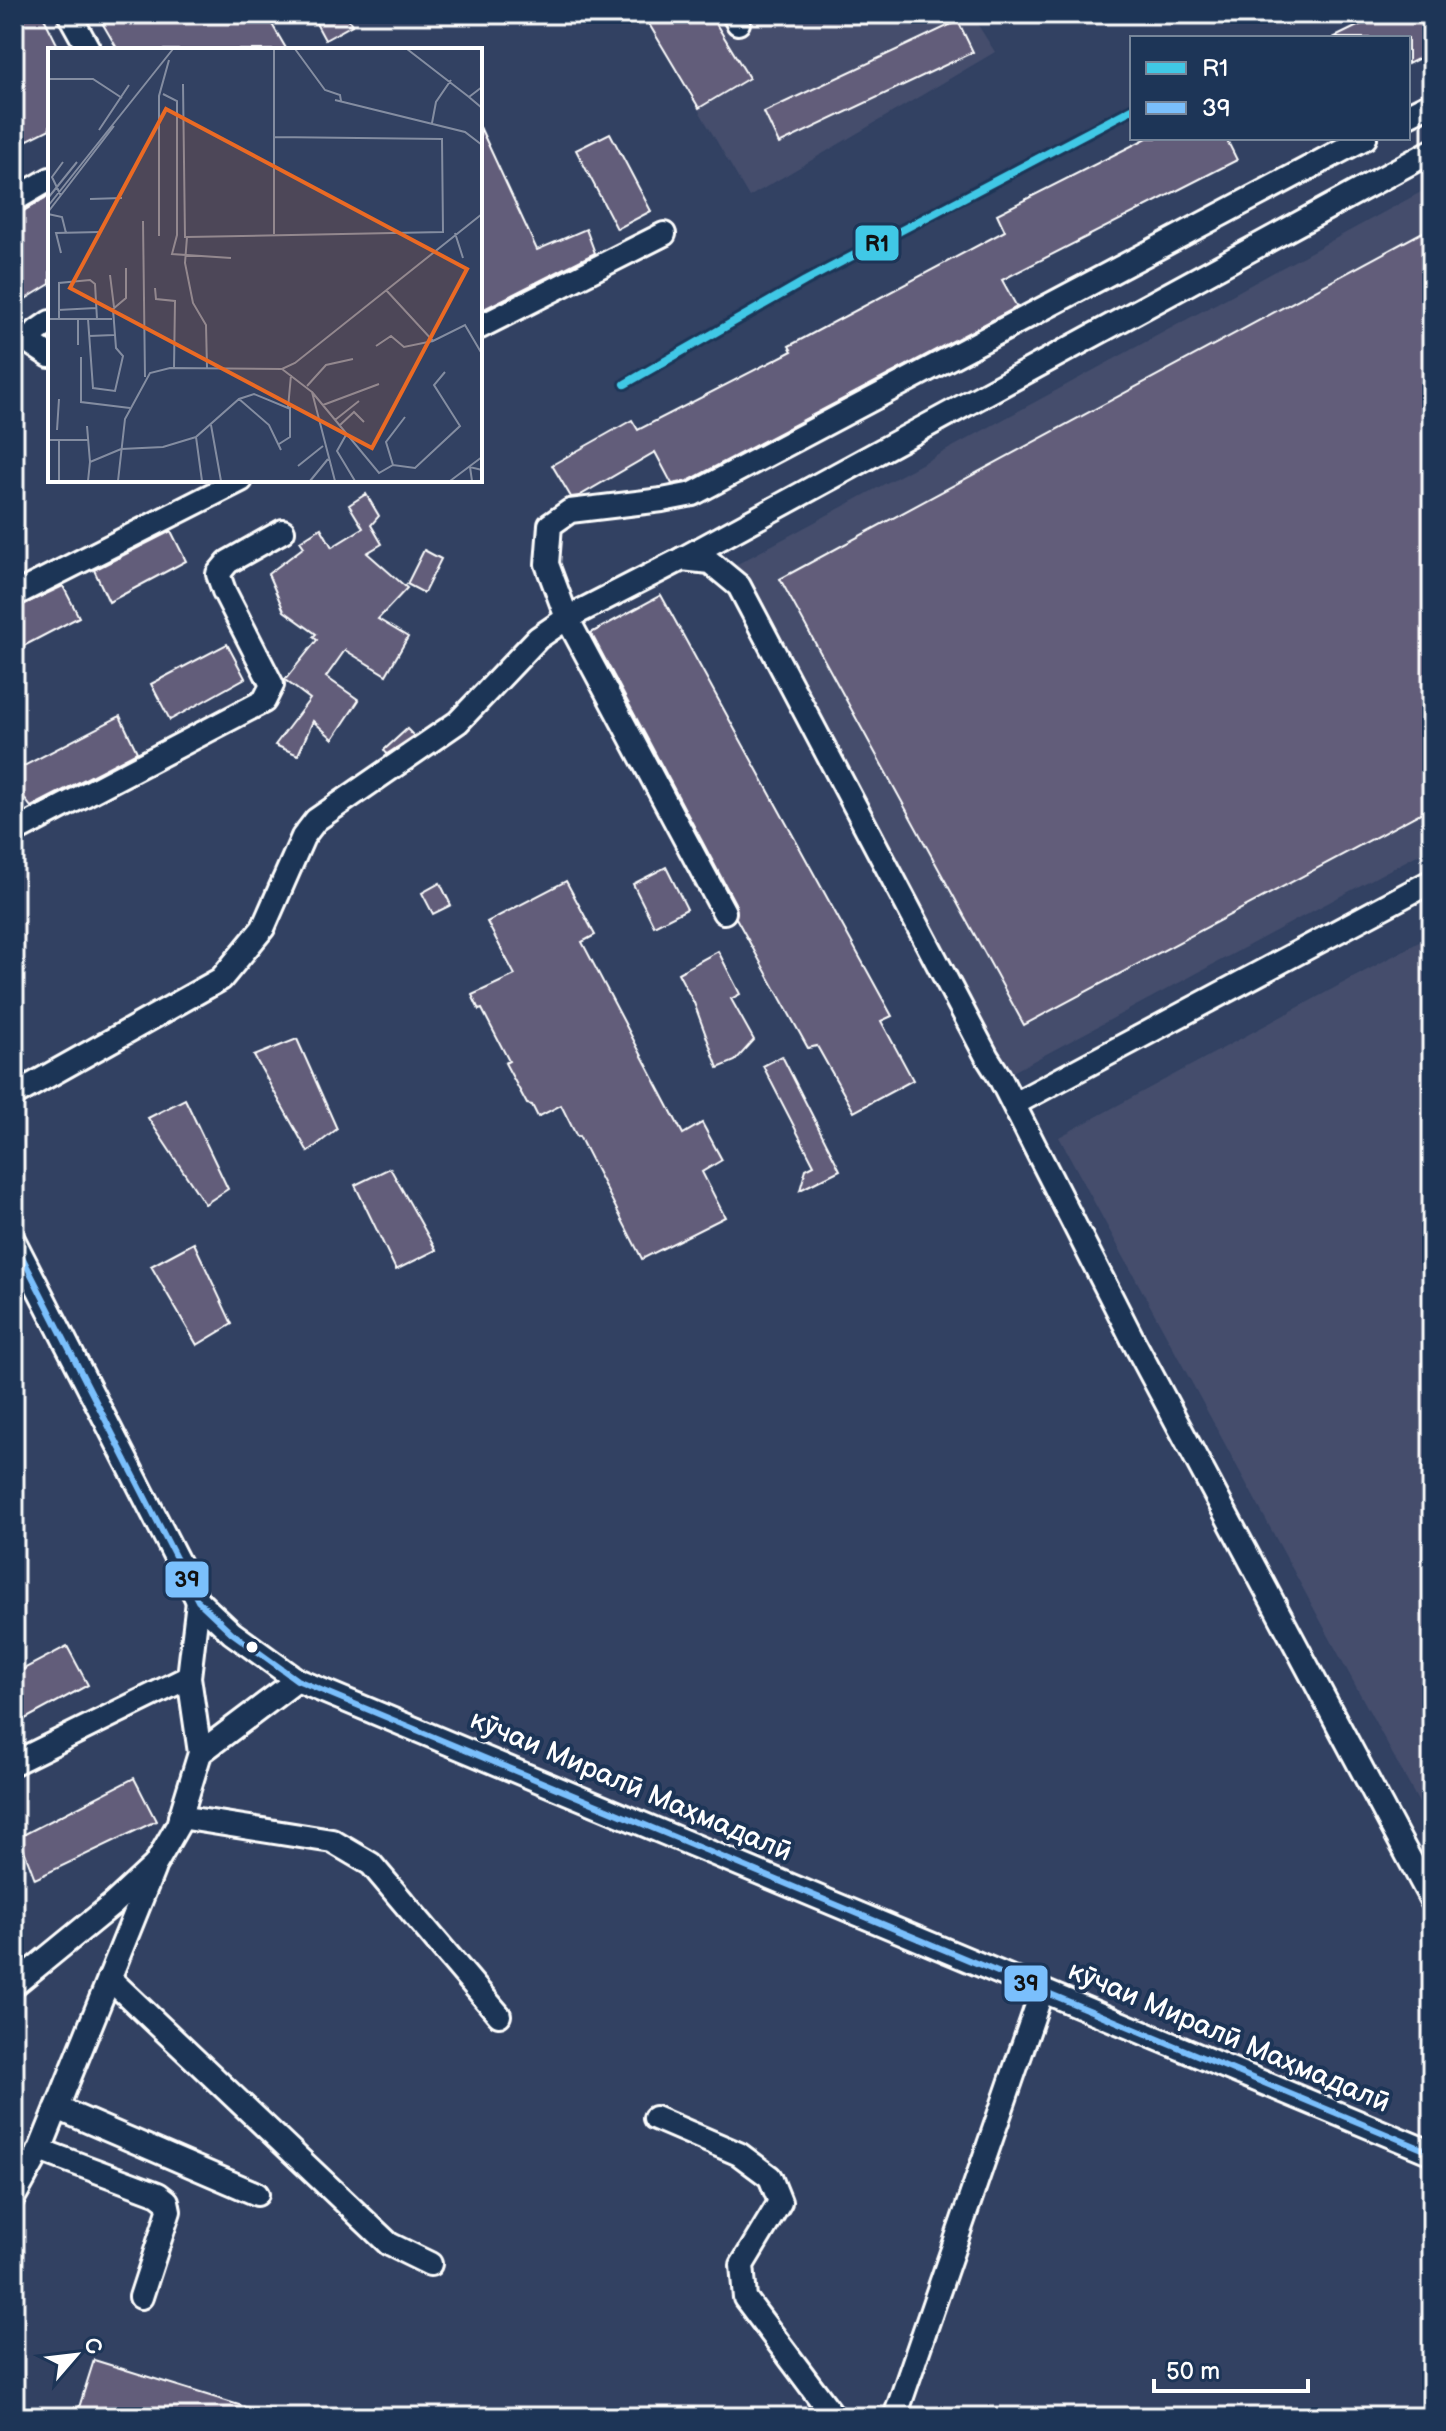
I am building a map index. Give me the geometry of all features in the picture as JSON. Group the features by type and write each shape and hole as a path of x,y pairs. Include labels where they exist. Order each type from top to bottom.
{"street":[{"path":"69,14 88,48"},
{"path":"1410,114 1432,103"},
{"path":"724,912 567,618 547,564 550,525 570,511 693,494 1361,140"},
{"path":"14,1095 221,979 263,928 303,837 316,820 458,722 538,638 567,618 682,559 1432,151"},
{"path":"14,200 48,180"},
{"path":"482,326 664,234"},
{"path":"48,323 22,341 48,355"},
{"path":"14,595 237,482"},
{"path":"14,832 264,701 272,685 218,574 228,562 283,531"},
{"path":"682,559 710,562 739,586 1014,1104 1134,1342 1432,1901"},
{"path":"1014,1104 1432,881"},
{"name":"кӯчаи Миралӣ Маҳмадалӣ","path":"14,1241 198,1601 232,1633 297,1680 1432,2153"},
{"path":"14,2197 40,2150 155,1865 180,1817 200,1753 189,1677 198,1601"},
{"path":"14,1763 189,1677"},
{"path":"200,1753 297,1680"},
{"path":"180,1817 332,1841 371,1864 499,2015"},
{"path":"14,1985 155,1865"},
{"path":"109,1978 389,2244 430,2264"},
{"path":"895,2417 1042,1991"},
{"path":"57,2108 257,2194"},
{"path":"655,2118 739,2154 770,2177 780,2202 742,2265 745,2298 834,2417"},
{"path":"40,2150 158,2194 167,2201 169,2211 141,2297"}],"shaded area":[{"path":"643,14 971,14 995,52 749,197"},
{"path":"1432,186 1432,847 1009,1074 732,567"},
{"path":"1432,935 1432,1827 1059,1137"}],"building":[{"path":"14,14 42,14 59,48 48,48 48,130 14,147"},
{"path":"97,14 266,14 286,48 117,48"},
{"path":"311,14 346,14 352,25 325,40"},
{"path":"643,14 710,14 749,78 699,108"},
{"path":"1382,14 1432,14 1432,52 1410,63 1410,36 1337,36"},
{"path":"958,21 973,52 779,144 764,112"},
{"path":"482,131 537,250 586,229 595,253 482,310"},
{"path":"610,133 651,211 617,229 576,150"},
{"path":"1143,140 1227,140 1237,160 1002,280 1017,307 688,481 672,484 655,452 579,496 571,497 552,465 632,420 638,430 792,351 789,346 1005,231 997,214"},
{"path":"48,196 48,285 14,306 14,217"},
{"path":"1432,227 1432,807 1024,1025 780,579"},
{"path":"366,494 379,516 371,525 382,544 367,553 407,588 378,619 408,637 386,675 345,650 326,677 359,700 333,739 313,721 298,755 275,745 310,699 285,680 317,640 313,637 316,634 284,611 268,574 304,547 300,541 321,528 332,547 363,528 349,505"},
{"path":"171,531 186,561 109,602 94,570"},
{"path":"424,550 441,559 424,593 407,584"},
{"path":"63,586 79,617 14,651 14,609"},
{"path":"661,595 892,1016 881,1021 913,1080 854,1112 817,1046 808,1048 736,918 736,905 591,633"},
{"path":"227,644 245,678 170,720 151,684"},
{"path":"120,716 137,752 31,807 14,785 14,771"},
{"path":"407,729 414,736 387,754 384,750"},
{"path":"666,867 687,909 654,926 633,884"},
{"path":"566,881 595,935 582,942 683,1134 702,1123 722,1160 702,1172 725,1217 642,1259 561,1105 538,1117 532,1105 527,1104 505,1063 509,1061 472,995 515,975 487,922"},
{"path":"440,883 451,905 433,914 422,893"},
{"path":"718,951 740,994 731,999 754,1040 735,1061 718,1068 694,1003 678,973"},
{"path":"297,1039 337,1129 308,1152 254,1056"},
{"path":"782,1056 840,1170 800,1190 806,1169 814,1165 763,1066"},
{"path":"185,1099 228,1189 205,1204 148,1118"},
{"path":"390,1168 436,1250 396,1270 355,1185"},
{"path":"194,1243 232,1324 197,1345 151,1266"},
{"path":"67,1646 88,1685 14,1725 14,1674"},
{"path":"134,1778 156,1821 35,1879 19,1837"},
{"path":"94,2360 265,2413 264,2417 76,2417"}],"transit line":[{"name":"R1","path":"625,384 805,281 1130,110"},
{"name":"39","path":"14,1241 198,1601 232,1633 297,1680 1432,2153"}]}
